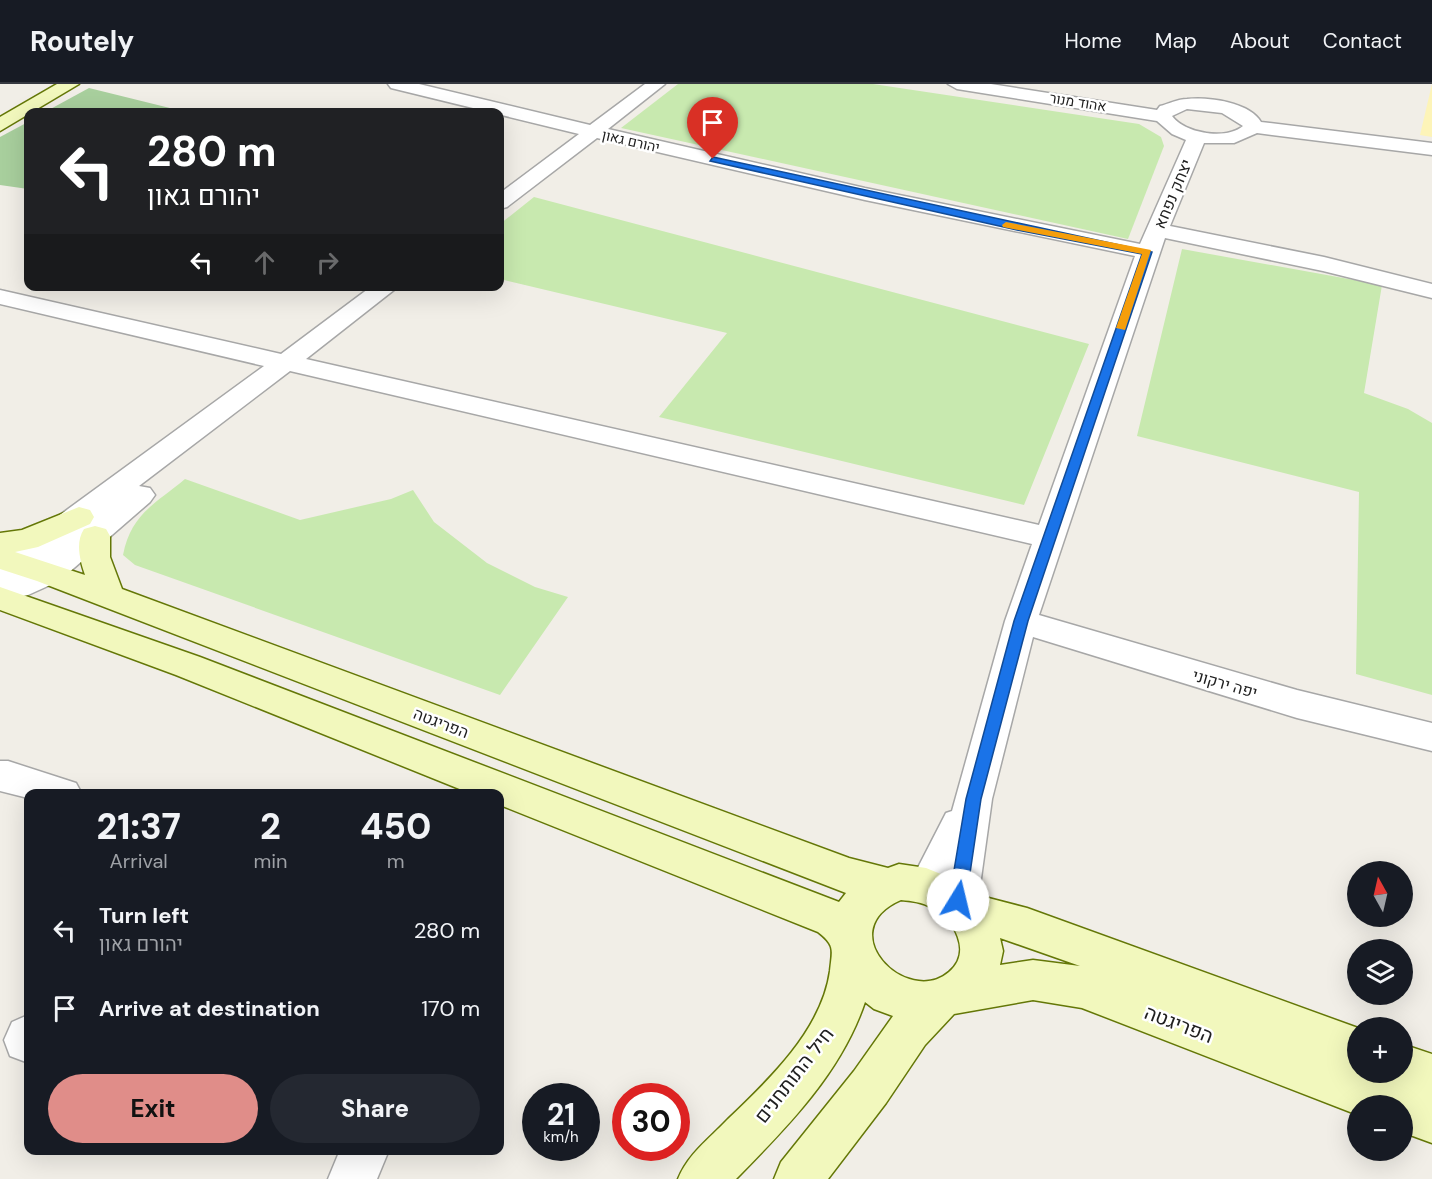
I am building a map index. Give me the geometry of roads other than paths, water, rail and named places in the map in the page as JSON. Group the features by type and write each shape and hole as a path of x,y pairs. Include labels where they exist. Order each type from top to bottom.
{"street":[{"path":"0,115 53,84"},
{"path":"29,108 70,84"},
{"name":"יהורם גאון","path":"397,84 495,108"},
{"path":"504,199 656,84"},
{"name":"אהוד מנור","path":"957,84 1163,116"},
{"path":"1216,105 1220,84"},
{"path":"1253,127 1244,115 1216,105 1186,104 1166,110 1163,116 1170,126 1197,136 1228,139 1241,136 1253,127 1432,149"},
{"name":"יהורם גאון","path":"504,110 1017,227 1153,241"},
{"path":"0,125 24,111"},
{"name":"יצחק נפחא","path":"952,899 973,799 1021,621 1153,241 1197,136"},
{"path":"1153,241 1324,264 1432,291"},
{"path":"13,565 87,526 286,363 381,291"},
{"path":"0,297 1050,538"},
{"path":"87,526 27,540 0,596 211,675 502,789"},
{"path":"87,526 109,598"},
{"name":"הפריגטה","path":"13,565 109,598 848,876 884,885"},
{"name":"יפה ירקוני","path":"1021,621 1275,698 1432,737"},
{"path":"0,776 46,789"},
{"path":"504,790 833,919 851,942 870,979 897,997 918,1002 949,996"},
{"path":"851,942 853,917 860,903 884,885 914,882 952,899 1347,1046"},
{"path":"798,1179 846,1120 905,1032 924,1011 971,980 980,955 978,928 952,899"},
{"name":"חיל התותחנים","path":"702,1179 758,1122 823,1042 839,1017 848,996 853,972 851,942"},
{"name":"הפריגטה","path":"949,996 1033,980 1082,987 1365,1095"},
{"path":"1413,1070 1432,1077"},
{"path":"1413,1113 1432,1120"},
{"path":"352,1179 363,1155"}]}
